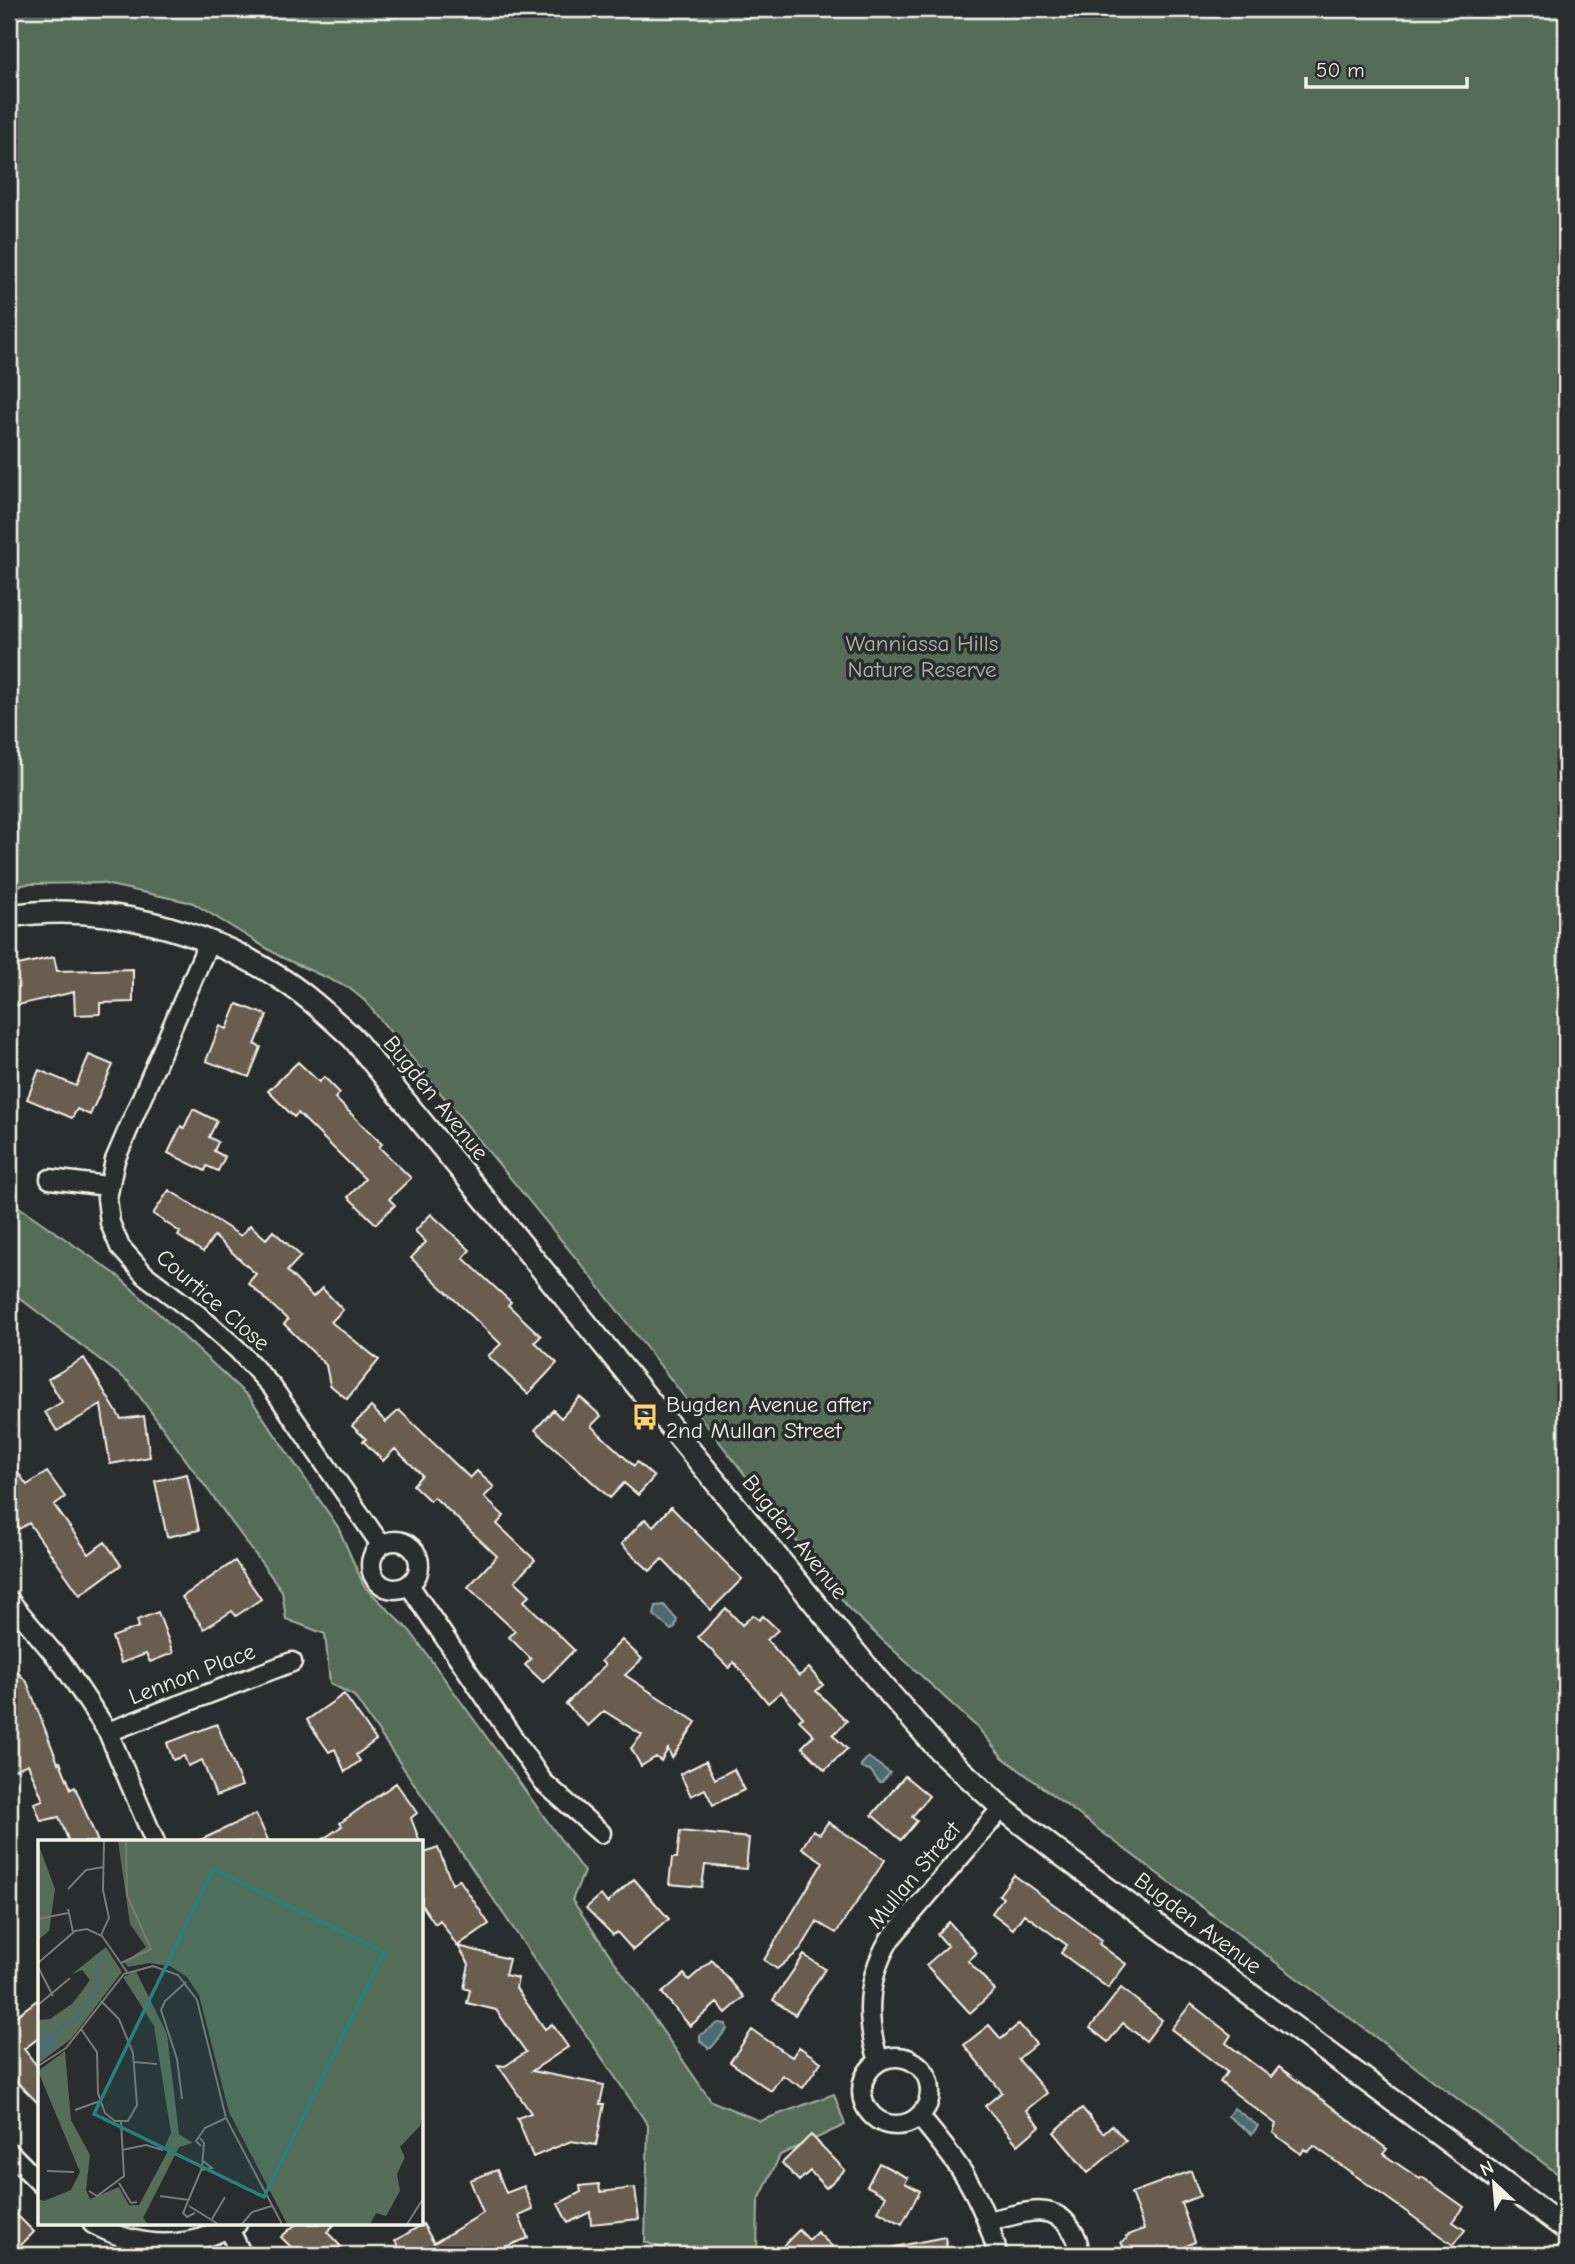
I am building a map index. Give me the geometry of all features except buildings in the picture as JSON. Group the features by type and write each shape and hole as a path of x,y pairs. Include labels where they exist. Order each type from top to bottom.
{"street":[{"name":"Bugden Avenue","path":"9,916 49,913 122,917 209,942 237,953 309,998 353,1038 876,1678 939,1750 1002,1808 1080,1868 1566,2229"},
{"name":"Courtice Close","path":"209,942 115,1160 107,1186 110,1223 127,1258 237,1349 272,1387 381,1545"},
{"path":"50,1179 107,1186"},
{"path":"399,1541 411,1546 415,1551 419,1569 409,1585 391,1589 375,1579 371,1561 381,1545 399,1541"},
{"path":"409,1585 543,1782 601,1833"},
{"path":"9,1600 64,1666 108,1732 154,1840"},
{"name":"Lennon Place","path":"108,1732 292,1662"},
{"name":"Mullan Street","path":"879,2061 873,2042 869,2010 870,1994 883,1952 890,1939 1002,1808"},
{"path":"892,2056 907,2058 919,2065 928,2077 930,2091 928,2105 919,2116 907,2123 892,2125 879,2120 868,2111 862,2098 862,2083 868,2070 879,2061 892,2056"},
{"path":"919,2116 959,2164 989,2221 998,2255"},
{"path":"9,2152 38,2181"},
{"path":"989,2221 1040,2210 1051,2212 1066,2221 1076,2237 1078,2255"},
{"path":"97,2226 146,2243 180,2244 233,2226 242,2255"}],"green space":[{"name":"Wanniassa Hills Nature Reserve","path":"9,9 1566,9 1566,2180 1002,1757 979,1729 850,1610 589,1274 365,1001 349,988 281,957 193,903 100,883 27,884 9,888"},
{"path":"9,1200 117,1275 250,1398 338,1527 364,1586 410,1631 584,1872 572,1900 711,2101 760,2121 834,2094 845,2125 780,2155 758,2202 757,2255 673,2255 670,2251 645,2242 648,2125 354,1696 330,1683 325,1634 286,1619 282,1591 129,1382 9,1290"}],"water":[{"path":"664,1605 677,1620 675,1628 671,1630 654,1615 656,1606"},
{"path":"868,1757 890,1773 882,1782 879,1782 870,1770 861,1768"},
{"path":"718,2023 726,2024 727,2029 711,2048 708,2048 700,2041 700,2035"},
{"path":"1234,2108 1258,2126 1252,2134 1228,2116"}],"place":[{"name":"Bugden Avenue after 2nd Mullan Street","path":"645,1417"}]}
